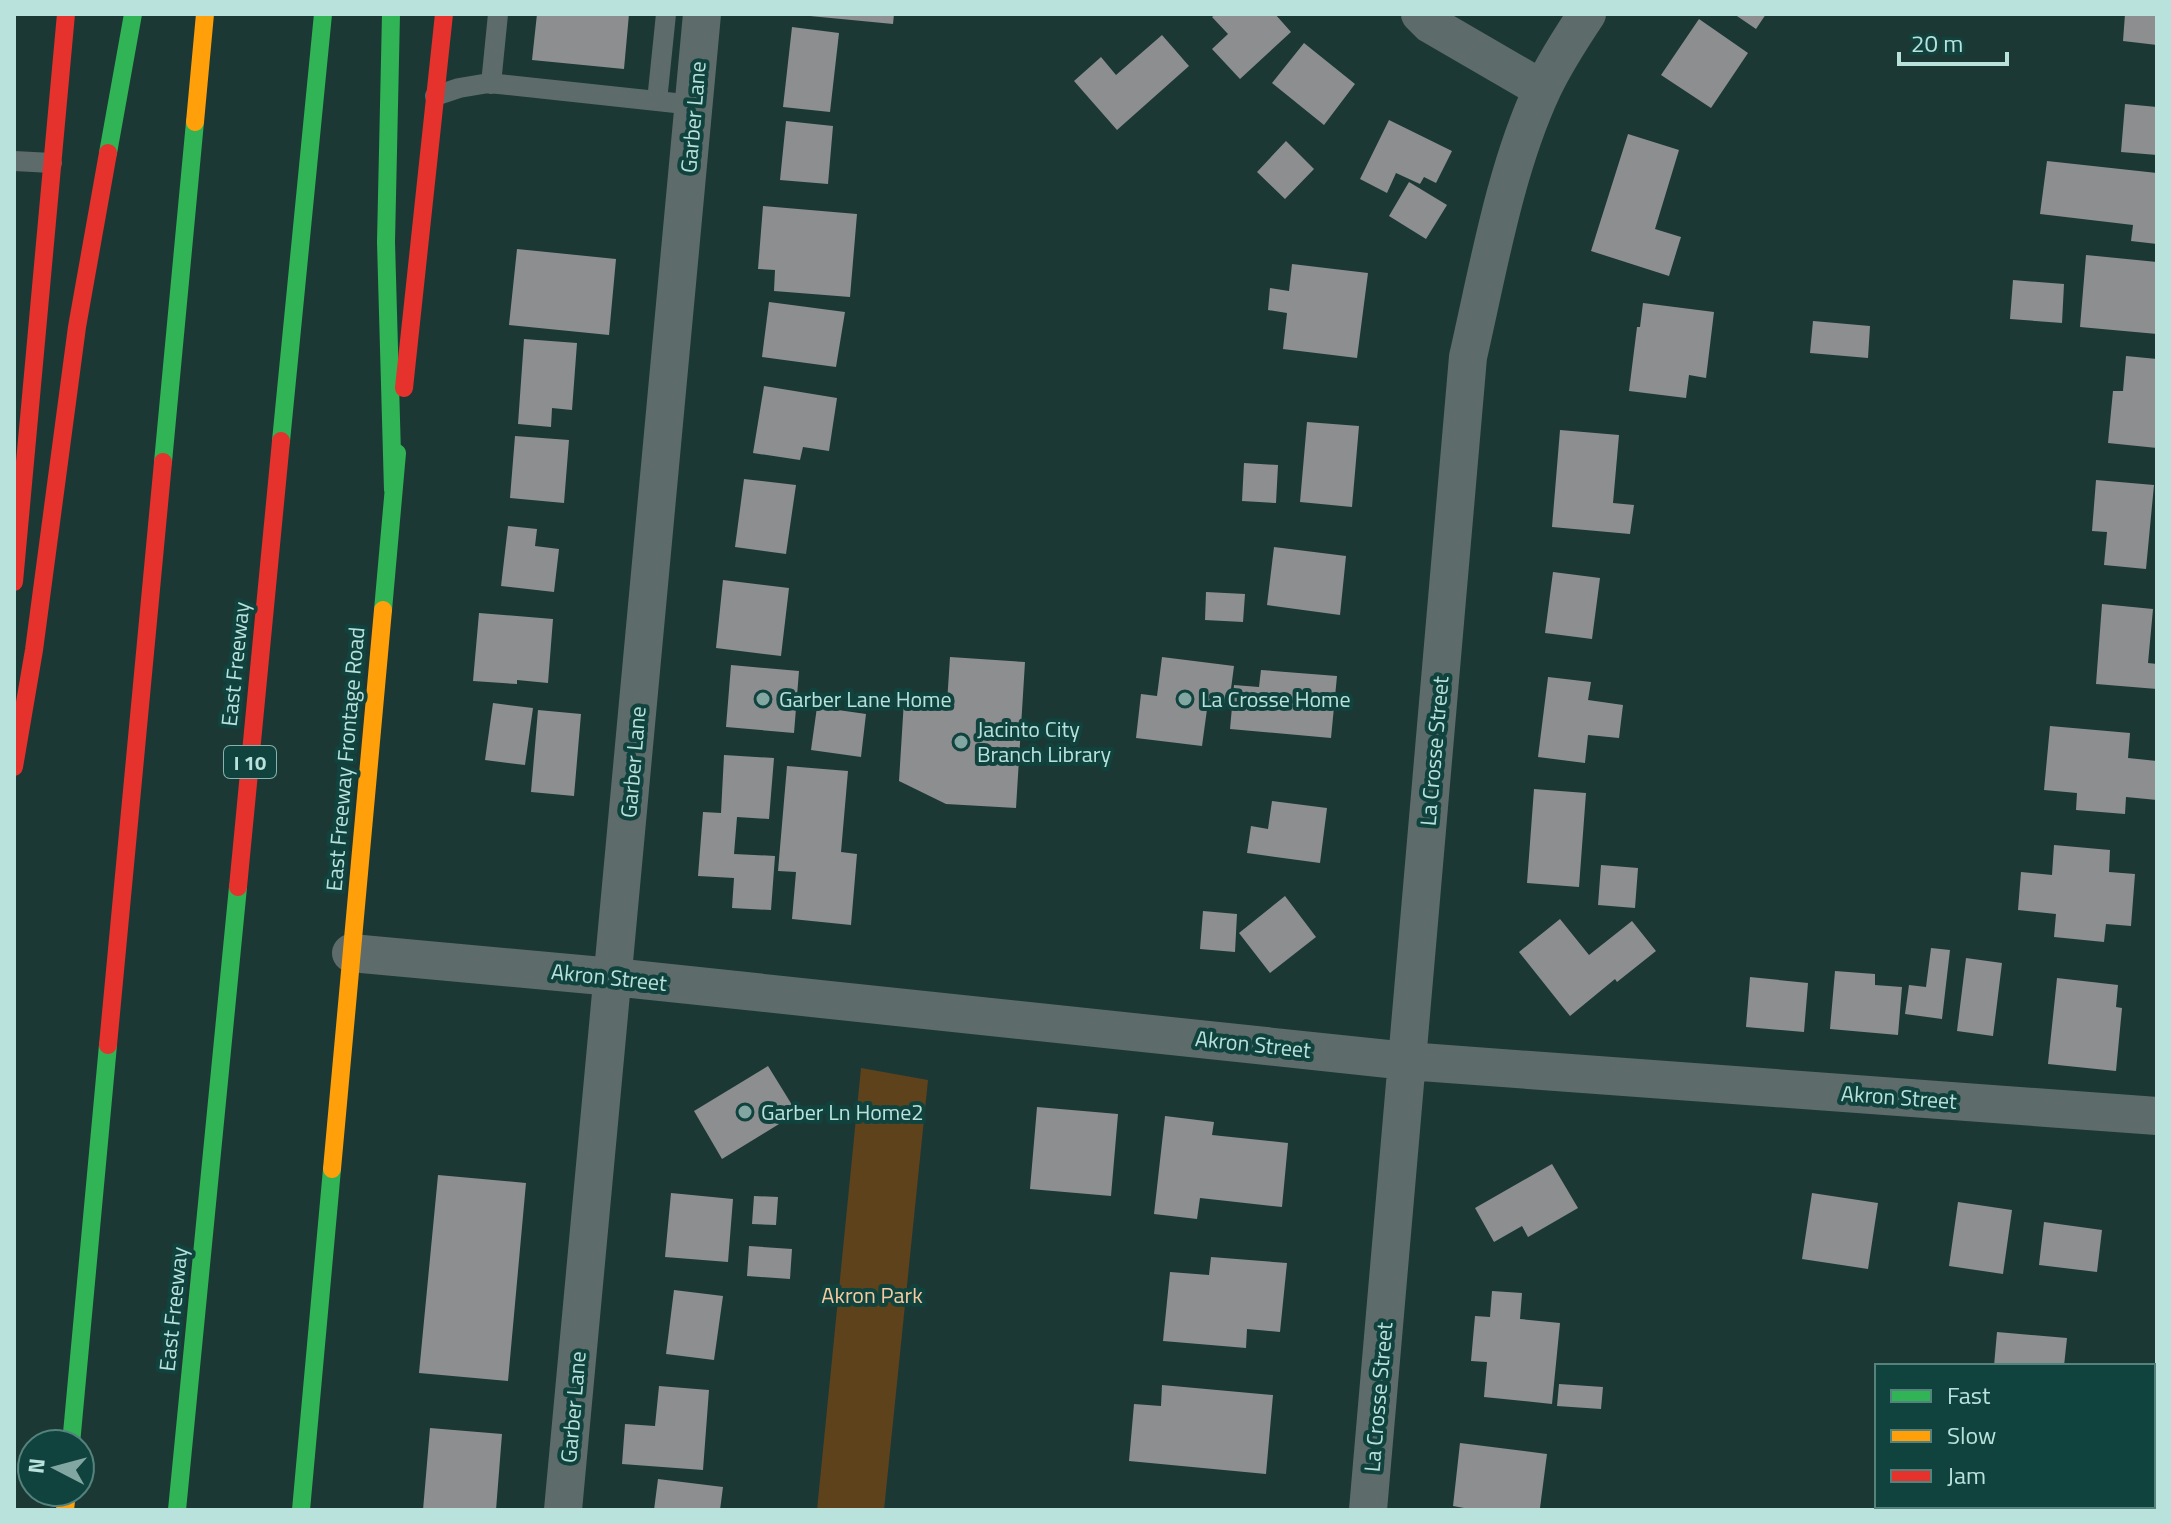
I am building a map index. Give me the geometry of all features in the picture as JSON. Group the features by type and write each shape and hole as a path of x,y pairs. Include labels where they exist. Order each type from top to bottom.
{"main road":[{"path":"14,582 66,14"},
{"path":"14,767 34,650 77,327 133,14"},
{"path":"72,1428 205,14"},
{"name":"East Freeway","path":"177,1510 323,14"},
{"path":"391,14 386,242 393,490"},
{"name":"East Freeway Frontage Road","path":"301,1510 393,490 444,14"}],"street":[{"name":"Garber Lane","path":"563,1510 702,14"},
{"path":"1420,14 1430,24 1542,89"},
{"name":"La Crosse Street","path":"1368,1510 1468,357 1500,215 1542,89 1587,14"},
{"name":"Akron Street","path":"351,953 613,977 1407,1061 2157,1116"}],"lane":[{"path":"491,84 498,14"},
{"path":"657,101 666,14"},
{"path":"435,96 459,88 491,84 694,105"},
{"path":"14,161 52,163"}],"green space":[{"name":"Akron Park","path":"861,1068 928,1080 884,1510 817,1510"}],"building":[{"path":"537,14 629,14 624,69 532,60"},
{"path":"810,14 894,14 893,24"},
{"path":"1216,14 1275,14 1291,32 1240,79 1212,49 1228,34 1212,17"},
{"path":"1734,14 1766,14 1756,29"},
{"path":"2125,14 2157,14 2157,45 2123,41"},
{"path":"1699,19 1748,53 1711,108 1661,75"},
{"path":"792,27 839,33 830,112 783,107"},
{"path":"1162,35 1189,66 1117,130 1074,81 1101,57 1116,75"},
{"path":"1304,43 1355,84 1324,125 1272,83"},
{"path":"2125,104 2157,107 2157,155 2121,152"},
{"path":"1389,120 1452,151 1436,183 1424,177 1420,184 1396,173 1387,193 1360,179"},
{"path":"786,121 833,126 828,184 780,180"},
{"path":"1628,134 1679,150 1655,229 1681,237 1669,276 1591,251"},
{"path":"1286,141 1314,169 1285,199 1257,172"},
{"path":"2047,161 2157,173 2157,244 2131,241 2133,225 2040,214"},
{"path":"1409,182 1447,205 1426,239 1389,216"},
{"path":"763,206 857,214 850,297 774,291 775,270 758,269"},
{"path":"517,249 616,259 609,335 509,325"},
{"path":"2086,255 2157,262 2157,334 2080,327"},
{"path":"1292,264 1368,273 1357,358 1283,349 1287,313 1268,310 1270,288 1289,291"},
{"path":"2013,280 2064,284 2062,323 2010,319"},
{"path":"769,302 845,312 836,367 762,357"},
{"path":"1643,303 1714,312 1706,378 1689,375 1686,398 1629,391"},
{"path":"1813,321 1870,326 1868,358 1810,353"},
{"path":"524,339 577,343 572,410 552,408 551,427 518,424"},
{"path":"2126,356 2157,359 2157,448 2108,443 2113,391 2123,391"},
{"path":"764,386 837,398 829,451 803,447 800,460 753,453"},
{"path":"1307,422 1359,426 1352,507 1300,502"},
{"path":"1560,430 1619,435 1613,503 1634,505 1630,534 1552,527"},
{"path":"515,436 569,440 564,503 510,498"},
{"path":"1244,463 1278,465 1276,503 1242,501"},
{"path":"744,479 796,485 786,554 735,547"},
{"path":"2096,480 2154,485 2146,569 2104,565 2107,532 2092,531"},
{"path":"508,526 537,529 535,546 559,549 554,592 501,586"},
{"path":"1274,547 1346,556 1340,615 1267,605"},
{"path":"1553,572 1600,578 1592,639 1545,633"},
{"path":"723,580 789,588 781,656 716,648"},
{"path":"1206,592 1245,594 1243,622 1205,620"},
{"path":"2102,604 2153,609 2148,663 2157,664 2157,689 2096,684"},
{"path":"479,613 553,619 548,683 473,681"},
{"name":"Jacinto City Branch Library","path":"950,657 1025,662 1016,808 946,804 899,781 904,700 947,703"},
{"name":"La Crosse Home","path":"1162,657 1234,666 1229,704 1208,702 1202,746 1136,738 1141,694 1157,696"},
{"name":"Garber Lane Home","path":"731,665 799,671 794,733 726,727"},
{"path":"1261,670 1337,676 1331,738 1230,729 1234,685 1259,687"},
{"path":"1548,677 1591,682 1588,700 1623,705 1619,738 1588,735 1585,763 1538,757"},
{"path":"493,703 533,708 525,765 485,760"},
{"path":"817,707 866,714 861,757 811,750"},
{"path":"538,710 581,714 574,796 531,792"},
{"path":"2050,726 2130,733 2128,758 2157,761 2157,800 2126,797 2125,814 2076,810 2077,793 2044,790"},
{"path":"724,755 774,758 769,819 737,817 734,854 775,856 771,910 732,908 734,878 698,876 703,812 721,813"},
{"path":"787,766 848,771 841,852 857,854 851,925 792,919 796,872 778,871"},
{"path":"1534,789 1586,793 1579,887 1527,883"},
{"path":"1272,801 1327,808 1320,863 1247,853 1251,826 1268,829"},
{"path":"2054,845 2110,850 2109,872 2135,874 2131,926 2106,924 2104,942 2054,937 2056,914 2018,910 2021,872 2052,875"},
{"path":"1601,865 1638,868 1635,908 1598,905"},
{"path":"1285,896 1316,937 1270,973 1239,933"},
{"path":"1203,911 1237,914 1235,952 1200,949"},
{"path":"1560,919 1589,955 1632,921 1656,951 1570,1016 1519,952"},
{"path":"1931,948 1950,950 1942,1019 1905,1014 1909,985 1926,987"},
{"path":"1966,958 2002,963 1993,1036 1957,1031"},
{"path":"1835,971 1875,974 1875,985 1902,987 1898,1035 1830,1029"},
{"path":"1750,977 1808,983 1804,1032 1746,1027"},
{"path":"2057,978 2118,985 2116,1007 2122,1008 2116,1071 2048,1064"},
{"name":"Garber Ln Home2","path":"768,1066 797,1113 722,1159 694,1111"},
{"path":"1037,1107 1118,1114 1111,1196 1030,1189"},
{"path":"1165,1116 1214,1122 1212,1135 1288,1143 1282,1207 1200,1198 1197,1219 1154,1214"},
{"path":"1552,1164 1578,1208 1528,1237 1522,1226 1494,1242 1475,1208"},
{"path":"438,1175 526,1183 508,1381 419,1373"},
{"path":"671,1193 733,1199 728,1262 665,1257"},
{"path":"1812,1193 1878,1203 1868,1269 1802,1259"},
{"path":"754,1196 778,1197 776,1225 752,1224"},
{"path":"1958,1202 2012,1210 2003,1274 1949,1266"},
{"path":"2044,1222 2102,1230 2097,1272 2039,1265"},
{"path":"749,1246 792,1249 790,1279 747,1276"},
{"path":"1211,1257 1287,1263 1280,1332 1247,1329 1246,1348 1163,1341 1170,1272 1209,1275"},
{"path":"674,1290 723,1296 714,1360 666,1354"},
{"path":"1492,1291 1522,1293 1520,1319 1560,1323 1552,1404 1484,1397 1487,1362 1471,1361 1475,1316 1490,1317"},
{"path":"1997,1332 2067,1338 2064,1364 1994,1364"},
{"path":"1559,1384 1603,1387 1601,1409 1557,1406"},
{"path":"1162,1385 1273,1395 1266,1474 1129,1461 1134,1404 1161,1406"},
{"path":"659,1386 709,1390 703,1470 622,1464 625,1424 655,1426"},
{"path":"430,1428 502,1434 496,1510 423,1510"},
{"path":"1460,1443 1547,1454 1540,1508 1475,1510 1453,1506"},
{"path":"658,1479 723,1487 720,1510 654,1510"},
{"path":"1999,1508 2066,1508 2065,1510"}],"traffic: fast":[{"path":"108,153 133,14"},
{"path":"281,441 323,14"},
{"path":"391,14 386,242 393,490"},
{"path":"163,462 195,122"},
{"path":"383,610 397,453"},
{"path":"177,1510 238,887"},
{"path":"72,1428 108,1045"},
{"path":"301,1510 332,1169"}],"traffic: slow":[{"path":"195,122 205,14"},
{"path":"332,1169 383,610"}],"traffic: jam":[{"path":"14,582 66,14"},
{"path":"404,388 444,14"},
{"path":"14,767 34,650 77,327 108,153"},
{"path":"238,887 281,441"},
{"path":"108,1045 163,462"}],"place":[{"name":"Garber Lane Home","path":"763,699"},
{"name":"La Crosse Home","path":"1185,699"},
{"name":"Jacinto City Branch Library","path":"961,742"},
{"name":"Garber Ln Home2","path":"745,1112"}]}
